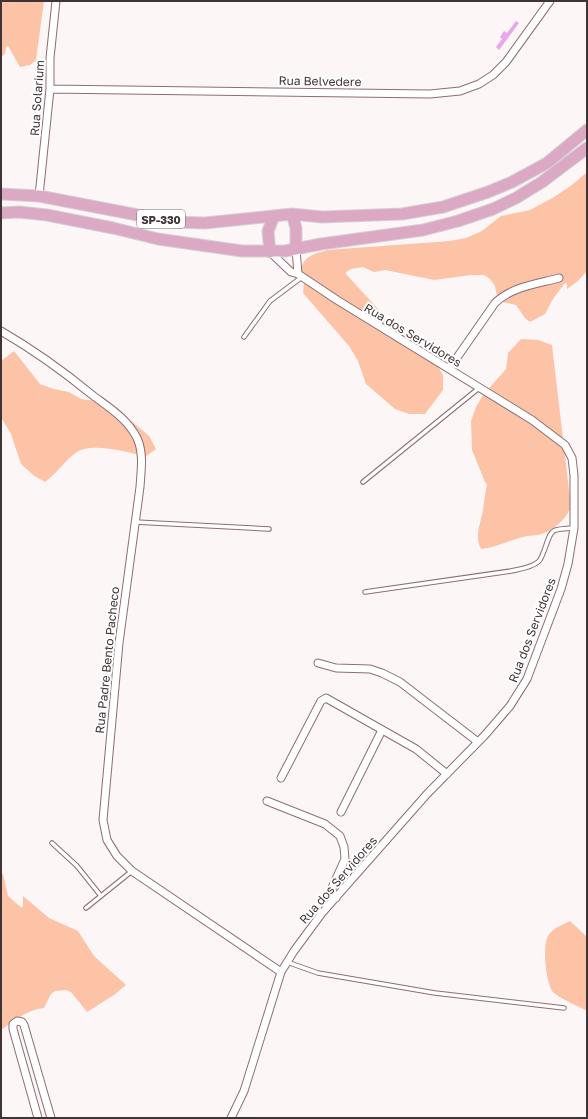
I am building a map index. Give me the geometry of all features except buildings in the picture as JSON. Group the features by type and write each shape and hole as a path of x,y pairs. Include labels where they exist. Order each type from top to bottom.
{"main road":[{"name":"SP-330","path":"1,194 39,196 174,222 205,223 292,214 322,217 376,216 422,212 443,207 488,192 530,173 547,163 587,130"},
{"name":"SP-330","path":"1,213 19,212 47,215 113,228 158,239 242,251 270,252 423,230 458,221 493,209 516,198 542,182 587,148"},
{"path":"292,214 296,228 296,249"},
{"path":"270,252 268,231 274,216"}],"street":[{"name":"Rua Solarium","path":"39,196 50,89 50,58 56,1"},
{"name":"Rua Belvedere","path":"50,89 430,94 460,91 479,84 493,75 506,62 550,1"},
{"path":"296,249 300,276"},
{"name":"Rua dos Servidores","path":"230,1118 244,1091 281,972 287,962 304,937 336,898 427,794 478,742 510,706 527,679 561,589 570,556 574,528 574,475 572,458 566,444 532,420 300,276 291,272 270,252"},
{"path":"449,369 495,303 502,296 512,291 559,278"},
{"name":"Rua Padre Bento Pacheco","path":"1,330 69,376 122,417 137,439 140,451 142,467 119,643 103,820 107,840 117,856 132,871 281,972"},
{"path":"318,663 336,668 370,669 382,673 400,682 478,742"},
{"path":"281,778 321,701 326,698 416,749 447,774"},
{"path":"341,812 382,730"},
{"path":"267,801 325,824 340,836 344,847 344,859 331,890 331,893 336,898"},
{"path":"38,1118 13,1029 13,1024 17,1021 22,1022 24,1025 51,1118"}],"lane":[{"path":"244,337 270,301 300,276"},
{"path":"363,482 480,388"},
{"path":"135,522 269,528"},
{"path":"365,592 511,571 532,566 541,558 549,535 554,530 574,528"},
{"path":"52,843 77,866 101,896"},
{"path":"86,908 132,871"},
{"path":"287,962 318,973 435,993 564,1008"}],"shaded area":[{"path":"1,1 44,1 36,60 30,65 20,67 8,46 6,47 5,54 1,57"},
{"path":"516,21 519,23 499,50 496,47 502,39 500,37 504,31 507,33"},
{"path":"587,172 587,271 578,281 567,289 567,284 565,283 553,299 545,314 530,322 525,318 516,305 498,301 495,286 490,279 484,275 471,275 434,280 385,270 374,272 363,267 351,269 346,272 346,274 400,333 435,362 443,375 443,390 425,414 409,414 395,409 366,384 358,361 349,346 303,293 304,281 298,277 302,265 308,258 315,254 327,250 450,241 466,238 482,231 501,216 530,210 554,197 572,185"},
{"path":"521,339 538,340 552,345 571,507 563,520 547,532 540,535 525,536 481,549 478,540 478,532 487,484 472,450 471,421 476,407 483,395 506,369 508,353"},
{"path":"14,351 40,384 69,392 81,399 97,401 122,413 149,436 156,449 145,457 111,449 84,449 73,455 45,482 33,475 21,464 11,434 1,417 1,361"},
{"path":"1,873 3,874 8,896 22,908 23,896 49,918 78,931 94,956 126,985 114,995 87,1012 71,992 66,990 55,991 51,994 44,1008 27,1013 1,1030"},
{"path":"570,921 587,937 587,1011 554,993 551,989 547,975 545,948 548,936 555,929"}]}
